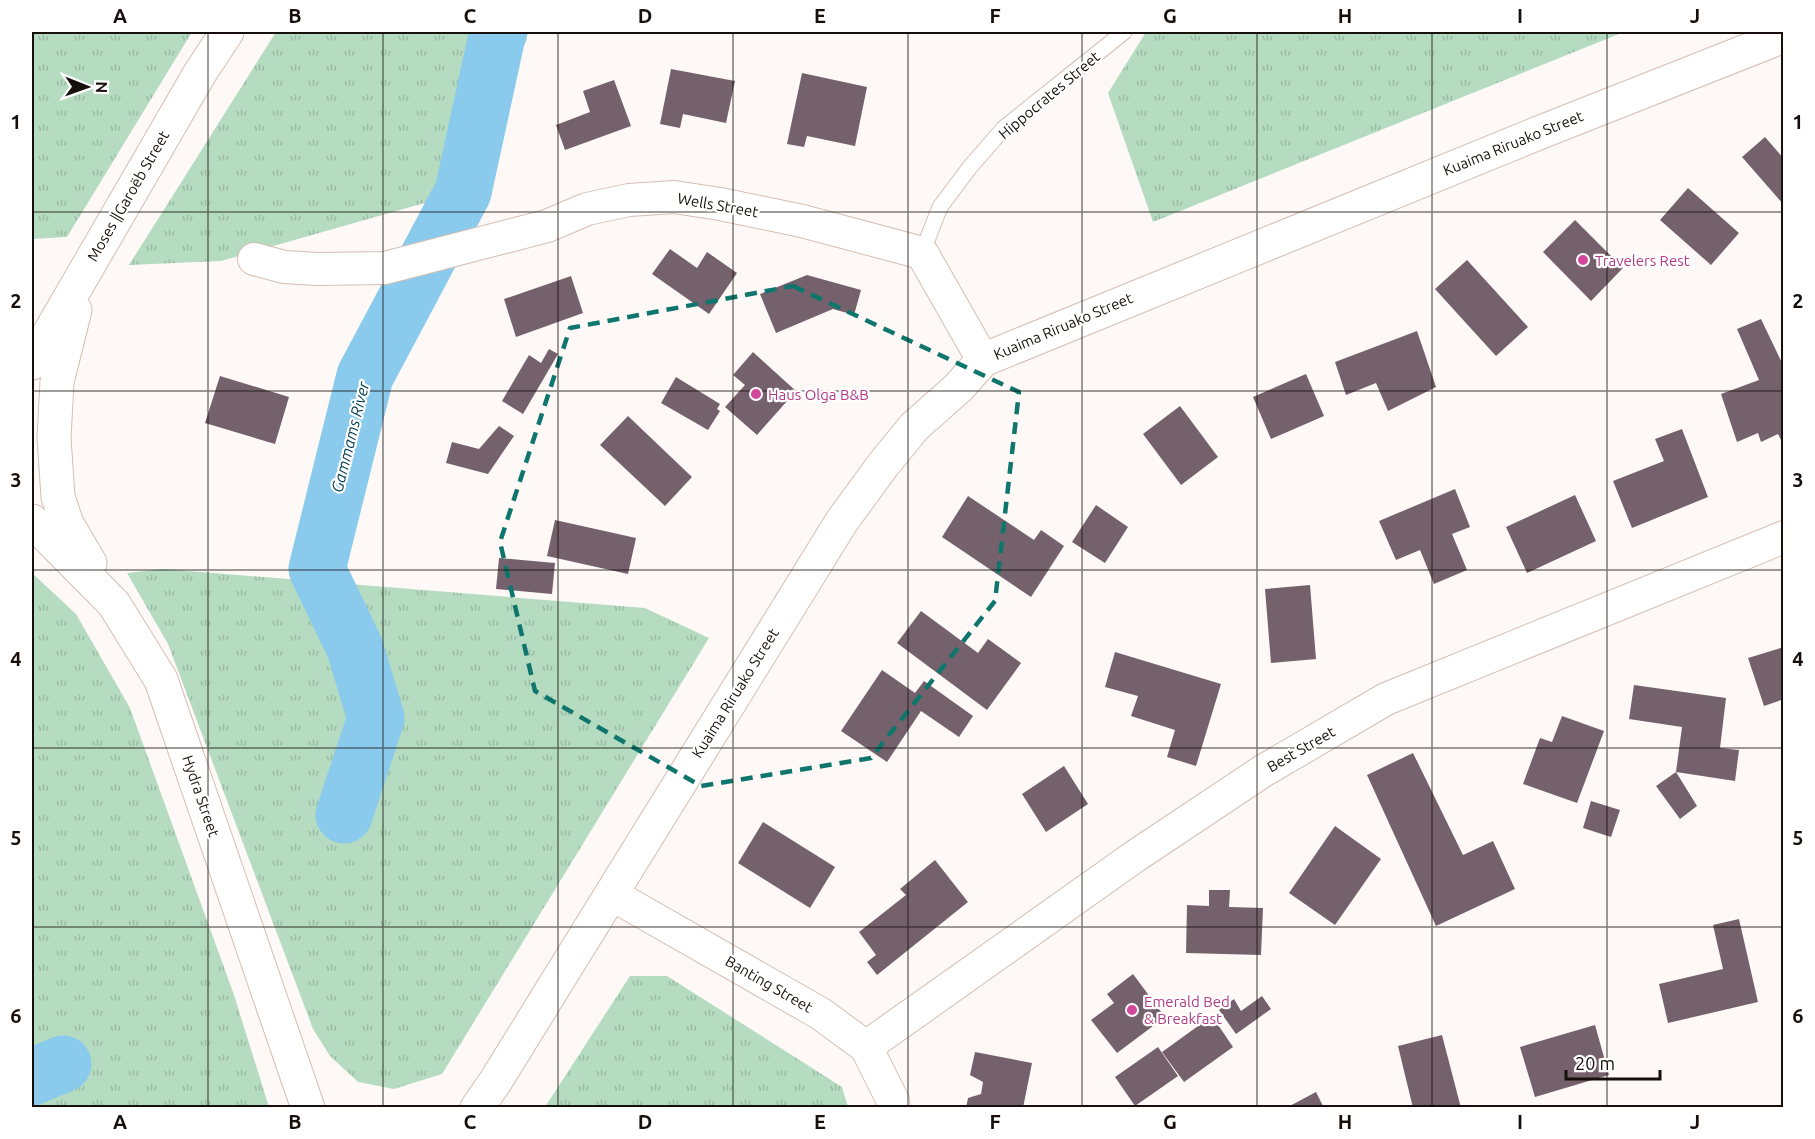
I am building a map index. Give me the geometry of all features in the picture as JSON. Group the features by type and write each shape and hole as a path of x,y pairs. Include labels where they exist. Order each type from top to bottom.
{"street":[{"name":"Moses ǁGaroëb Street","path":"32,363 40,337 87,265 200,73 227,32"},
{"name":"Kuaima Riruako Street","path":"486,1095 842,521 914,427 958,388 983,360 1551,128 1784,36"},
{"name":"Wells Street","path":"254,259 284,267 306,269 385,268 547,226 587,209 629,200 674,196 802,221 922,253"},
{"path":"922,253 983,360"},
{"path":"87,265 57,382 54,438 58,497 67,524 114,604"},
{"name":"Hydra Street","path":"32,521 114,604 161,680 308,1107"},
{"name":"Best Street","path":"866,1047 1134,857 1263,771 1386,699 1784,537"},
{"name":"Banting Street","path":"611,894 821,1014 866,1047 894,1107"},
{"path":"289,1052 314,1090 332,1107"},
{"path":"463,1107 486,1095"}],"lane":[{"name":"Hippocrates Street","path":"922,253 940,207 970,167 1004,128 1124,32"}],"highlighted area":[{"path":"793,286 1019,392 995,601 871,758 701,786 535,691 500,542 570,328"}],"green space":[{"path":"32,32 192,32 67,237 32,239"},
{"path":"276,32 511,32 497,36 463,192 221,261 129,265"},
{"path":"1146,32 1624,32 1153,222 1108,93"},
{"path":"163,569 645,608 709,638 442,1074 394,1089 358,1082 330,1056 313,1029 168,644 127,573"},
{"path":"32,573 76,614 130,708 234,995 269,1107 32,1107"},
{"path":"630,976 667,976 842,1087 848,1107 545,1107"}],"building":[{"path":"671,69 735,81 726,123 683,114 680,128 660,124"},
{"path":"802,73 867,87 855,146 807,136 804,147 787,144"},
{"path":"614,80 631,126 565,150 556,125 590,112 583,91"},
{"path":"1765,137 1784,159 1784,205 1742,157"},
{"path":"1688,188 1739,233 1711,265 1660,220"},
{"name":"Travelers Rest","path":"1575,220 1623,268 1591,301 1543,252"},
{"path":"670,249 697,268 707,252 737,273 709,314 652,274"},
{"path":"1467,260 1528,327 1496,356 1435,289"},
{"path":"807,275 861,290 854,315 833,309 776,333 760,294"},
{"path":"571,276 583,313 516,337 504,299"},
{"path":"1761,319 1784,367 1784,446 1778,434 1761,442 1758,433 1737,442 1721,394 1759,380 1737,329"},
{"path":"1417,331 1436,387 1388,411 1376,383 1346,395 1335,362"},
{"path":"549,349 558,354 523,414 502,401 529,355 541,363"},
{"path":"753,352 796,391 757,435 725,407 745,385 733,375"},
{"path":"1306,374 1324,416 1271,439 1253,397"},
{"path":"220,376 289,397 275,444 205,423"},
{"path":"676,377 720,404 717,409 720,411 708,430 661,403"},
{"path":"1180,406 1218,457 1181,485 1143,434"},
{"path":"628,416 692,477 665,506 600,445"},
{"path":"499,426 514,436 488,474 446,463 452,442 479,449"},
{"path":"1682,429 1708,497 1632,528 1613,481 1664,461 1655,439"},
{"path":"1455,489 1470,527 1452,534 1467,570 1434,584 1420,550 1396,560 1379,521"},
{"path":"1575,495 1596,541 1527,573 1506,527"},
{"path":"968,496 1034,540 1041,530 1064,546 1031,597 942,537"},
{"path":"1096,505 1128,527 1105,563 1072,542"},
{"path":"555,520 636,538 628,574 547,556"},
{"path":"499,558 555,563 552,594 496,589"},
{"path":"1310,585 1316,659 1271,663 1265,589"},
{"path":"921,611 978,653 988,639 1021,663 987,710 897,643"},
{"path":"1784,647 1784,699 1764,706 1748,658"},
{"path":"1115,652 1221,684 1196,766 1167,757 1175,730 1131,716 1138,696 1105,687"},
{"path":"882,670 915,693 924,681 973,716 959,737 921,711 887,762 841,731"},
{"path":"1634,685 1726,698 1720,748 1739,750 1735,781 1676,772 1682,727 1629,719"},
{"path":"1562,716 1604,731 1577,803 1523,784 1540,738 1552,742"},
{"path":"1413,753 1463,855 1493,841 1515,889 1436,926 1367,775"},
{"path":"1064,766 1088,804 1046,832 1022,794"},
{"path":"1676,772 1697,806 1680,819 1656,786"},
{"path":"1591,801 1620,810 1611,837 1583,828"},
{"path":"763,822 835,867 810,908 738,863"},
{"path":"1335,826 1381,859 1335,925 1289,893"},
{"path":"935,860 968,902 877,975 867,962 876,955 859,932 906,895 900,889"},
{"path":"1209,890 1230,890 1229,907 1263,908 1261,955 1186,953 1187,905 1209,906"},
{"path":"1739,919 1758,1002 1668,1023 1659,984 1723,969 1713,925"},
{"name":"Emerald Bed & Breakfast","path":"1133,974 1165,1017 1117,1053 1091,1020 1114,1003 1107,994"},
{"path":"1262,996 1271,1009 1236,1034 1219,1010 1234,999 1241,1011"},
{"path":"1212,1016 1233,1047 1184,1082 1162,1052"},
{"path":"1595,1025 1609,1075 1535,1097 1520,1047"},
{"path":"1442,1035 1461,1108 1413,1108 1398,1046"},
{"path":"1158,1047 1178,1076 1135,1106 1115,1077"},
{"path":"975,1052 1032,1063 1023,1108 966,1108 968,1098 981,1094 983,1082 970,1075"},
{"path":"1316,1092 1324,1108 1286,1108"}],"waterway":[{"name":"Gammams River","path":"344,815 376,718 355,648 317,569 365,376 463,192 499,32"},
{"name":"Gammams River","path":"32,1077 63,1064"}],"place":[{"name":"Travelers Rest","path":"1583,260"},
{"name":"Haus Olga B&B","path":"756,394"},
{"name":"Emerald Bed & Breakfast","path":"1132,1010"}]}
